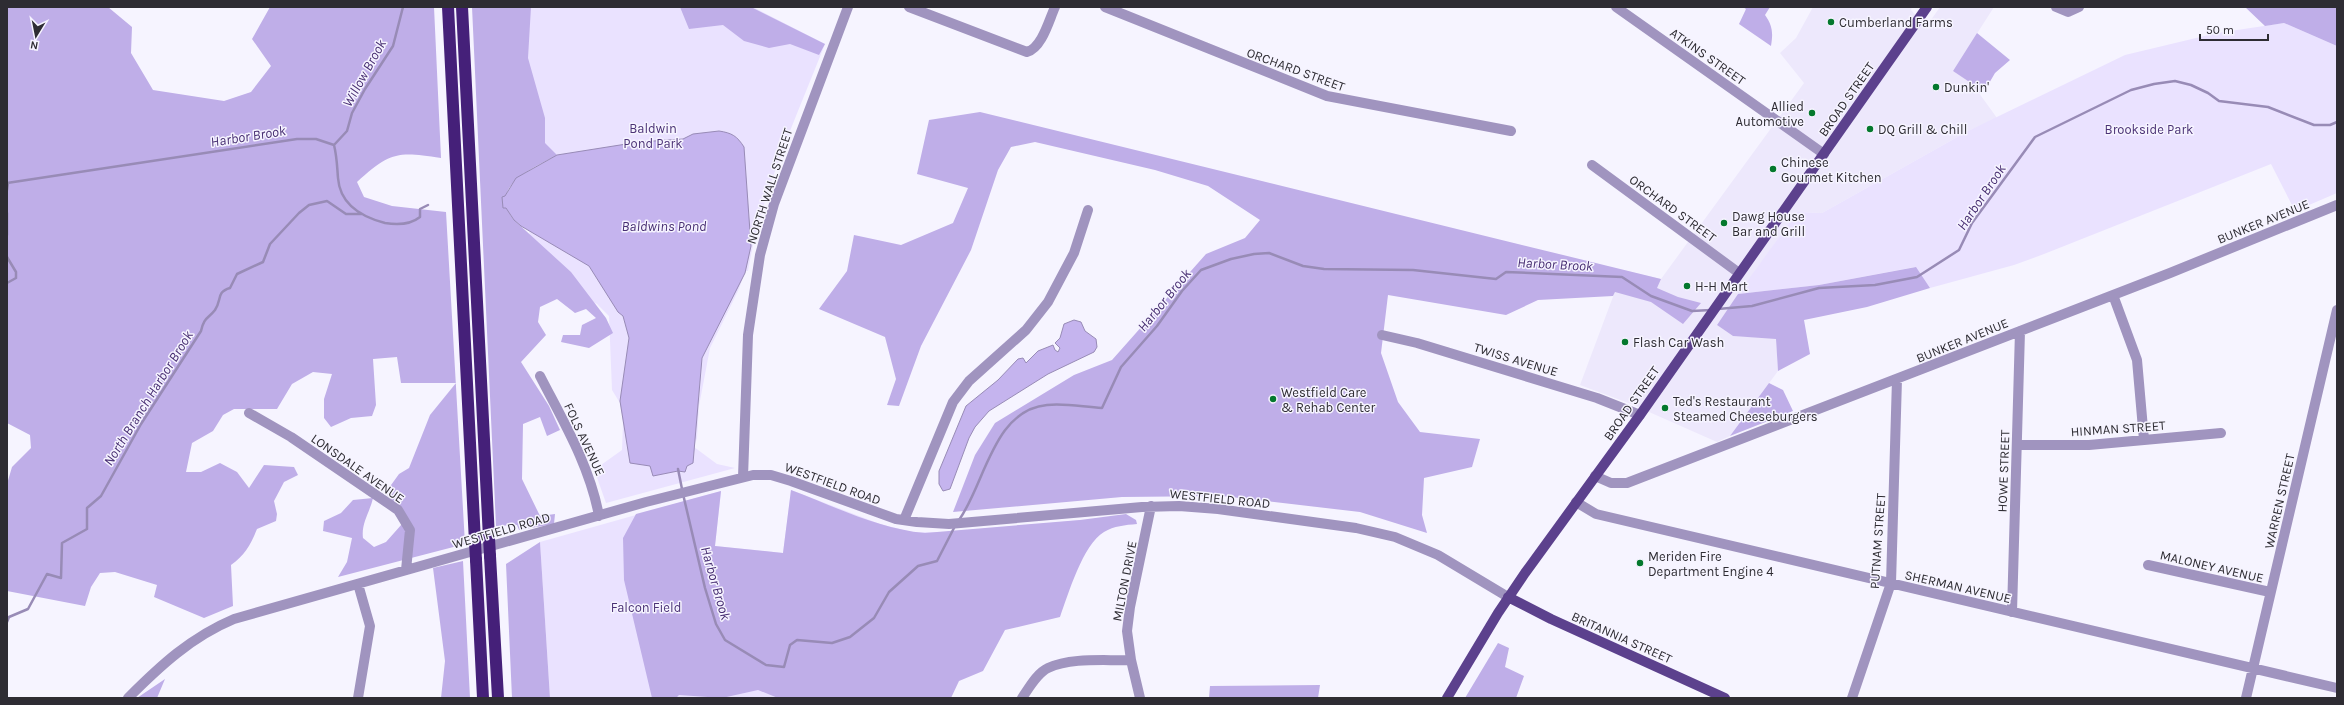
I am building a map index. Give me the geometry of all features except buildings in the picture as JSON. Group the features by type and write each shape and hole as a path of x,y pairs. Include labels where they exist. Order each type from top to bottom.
{"highway":[{"path":"448,7 483,698"},
{"path":"462,7 498,698"}],"main road":[{"name":"BROAD STREET","path":"1447,698 1508,597 1640,414 1927,7"},
{"name":"BRITANNIA STREET","path":"1508,597 1551,620 1725,698"}],"street":[{"name":"NORTH WALL STREET","path":"743,477 748,335 760,255 774,204 848,7"},
{"path":"909,7 1022,51 1032,51 1038,43 1055,7"},
{"name":"ORCHARD STREET","path":"1105,7 1326,96 1511,131"},
{"name":"ATKINS STREET","path":"1616,7 1824,154"},
{"path":"2056,7 2070,12 2078,7"},
{"name":"ORCHARD STREET","path":"1592,165 1739,273"},
{"name":"BUNKER AVENUE","path":"1595,476 1611,483 1627,483 2113,295 2337,205"},
{"path":"904,520 953,402 964,386 1017,339 1041,311 1057,287 1074,253 1088,210"},
{"path":"2113,295 2137,360 2144,440"},
{"name":"WARREN STREET","path":"2246,698 2337,310"},
{"name":"HOWE STREET","path":"2012,612 2020,331"},
{"name":"TWISS AVENUE","path":"1382,335 1418,343 1596,398 1640,414"},
{"name":"FOLS AVENUE","path":"540,376 586,468 595,494 599,516"},
{"name":"PUTNAM STREET","path":"1852,698 1891,583 1897,379"},
{"name":"LONSDALE AVENUE","path":"249,413 291,437 398,510 410,530 406,570"},
{"name":"HINMAN STREET","path":"2017,445 2089,445 2221,433"},
{"name":"WESTFIELD ROAD","path":"128,698 172,656 209,630 256,612 683,492 757,474 779,477 884,515 904,520 944,524 1152,506 1205,508 1356,528 1388,534 1424,548 1508,597"},
{"name":"SHERMAN AVENUE","path":"1576,502 1596,514 2337,688"},
{"name":"MILTON DRIVE","path":"1140,698 1131,660 1127,631 1130,606 1152,506"},
{"name":"MALONEY AVENUE","path":"2148,565 2270,592"},
{"path":"358,584 370,626 358,698"},
{"path":"1022,698 1032,683 1047,668 1065,662 1131,660"}],"shaded area":[{"path":"1813,7 1912,7 1911,10 1926,27 1940,7 1994,7 1953,71 1971,82 1997,118 1968,131 1822,213 1797,212 1717,325 1733,336 1776,338 1778,371 1730,436 1717,442 1631,404 1580,385 1623,270 1661,279 1804,83 1780,53 1796,38"}],"green space":[{"path":"7,7 108,7 132,27 131,53 153,90 224,101 251,92 271,66 252,39 270,7 434,7 441,158 414,155 395,156 386,159 357,182 364,197 392,206 446,212 456,383 401,383 397,357 373,359 376,405 372,416 351,418 331,427 324,418 324,399 332,374 313,372 292,384 277,409 234,409 223,415 213,431 192,443 186,472 201,472 220,463 237,472 249,488 264,465 294,467 298,475 284,482 274,501 277,514 276,521 257,529 247,549 231,565 233,606 204,618 154,597 157,585 115,572 100,573 91,587 85,606 7,591 7,484 12,467 31,448 30,435 7,423"},
{"path":"472,7 531,7 528,58 545,118 545,143 557,155 536,166 516,180 509,188 506,197 507,208 514,220 571,272 606,318 613,333 589,348 561,342 563,335 580,335 582,325 596,318 586,309 575,313 557,299 540,307 538,322 546,335 521,362 549,406 560,430 547,436 540,417 523,424 522,479 540,516 555,514 554,524 519,530 517,525 496,526"},
{"name":"Baldwin Pond Park","path":"518,7 753,7 825,44 770,184 761,213 748,271 745,271 739,289 710,348 699,406 697,438 694,447 717,464 735,468 606,503 595,472 601,473 601,465 622,450 623,424 620,403 612,390 609,316 597,304 553,283 532,281"},
{"path":"680,7 753,8 825,44 819,55 790,44 769,48 744,41 723,25 689,29"},
{"path":"1743,7 1770,7 1765,15 1772,30 1771,46 1739,24 1746,9"},
{"path":"2245,7 2337,7 2337,46 2284,23 2265,26"},
{"name":"Brookside Park","path":"2284,23 2337,46 2337,193 2295,211 2271,164 2014,265 1930,288 1915,267 1819,285 1738,294 1797,212 1822,213 1968,131 2125,55 2217,33"},
{"path":"1977,33 2010,60 1995,73 1988,85 1979,93 1971,83 1953,71"},
{"path":"980,112 1661,279 1657,288 1678,297 1701,303 1683,324 1651,302 1615,292 1613,296 1538,300 1506,315 1388,295 1381,353 1398,402 1420,432 1480,439 1472,467 1424,478 1422,515 1427,533 1360,512 1222,496 1122,497 953,512 975,455 995,423 1074,375 1112,360 1206,254 1245,238 1260,220 1208,186 1155,170 1035,142 1011,147 998,170 971,250 921,346 899,406 887,405 896,379 885,337 819,309 847,271 854,235 901,245 953,223 968,188 917,174 929,120"},
{"path":"1916,267 1930,288 1867,307 1804,320 1810,354 1778,371 1776,339 1733,336 1717,325 1738,294 1819,285"},
{"path":"456,383 465,544 338,577 347,562 352,538 323,531 324,521 341,513 353,500 373,498 364,522 363,538 374,547 386,542 402,524 386,492 399,474 409,468 430,415"},
{"path":"1769,383 1783,390 1793,411 1730,436"},
{"name":"Falcon Field","path":"791,490 880,524 912,532 961,532 1080,520 1018,616 929,698 550,698 540,542 721,491 715,546 783,553"},
{"name":"Falcon Field","path":"791,490 873,522 908,531 925,533 1080,520 1126,514 1136,520 1137,524 1112,528 1096,538 1089,547 1077,571 1060,617 1005,630 983,671 959,681 951,698 778,698 758,690 722,698 679,695 676,698 652,698 624,580 623,538 636,514 721,491 715,546 783,553"},
{"path":"540,542 550,698 512,698 506,564"},
{"path":"463,561 470,698 441,698 445,661 433,568"},
{"path":"1498,643 1509,648 1505,667 1524,676 1516,698 1465,698"},
{"path":"165,679 157,698 137,698"},
{"path":"1320,685 1318,698 1209,698 1210,686"}],"water":[{"name":"Baldwins Pond","path":"719,131 734,136 744,147 751,246 745,273 702,358 693,463 687,466 685,472 678,471 653,476 650,466 630,463 620,401 629,338 623,316 618,312 589,266 521,226 514,220 506,208 503,208 502,197 505,196 516,178 557,155 639,142 683,139 693,134"},
{"path":"1074,320 1081,322 1085,331 1096,339 1097,347 1094,352 1048,374 989,411 975,427 969,438 950,489 943,491 939,484 939,471 966,406 998,380 1018,359 1023,358 1026,363 1038,351 1053,345 1055,350 1058,352 1060,348 1055,343 1060,338 1064,324"}],"waterway":[{"name":"Willow Brook","path":"334,145 347,131 352,113 365,89 393,46 403,7"},
{"name":"Harbor Brook","path":"1718,309 1752,306 1819,288 1875,285 1917,277 1959,250 1972,223 2035,137 2131,90 2154,84 2175,81 2191,85 2208,93 2219,101 2268,107 2314,125 2330,125 2337,122"},
{"name":"Harbor Brook","path":"7,183 297,139 316,139 334,145 338,178 343,196 348,203 361,213 385,223 403,224 412,222 420,217 420,209 428,205"},
{"name":"Harbor Brook","path":"7,190 8,183"},
{"name":"North Branch Harbor Brook","path":"7,622 9,617 28,609 47,574 61,578 62,543 87,529 87,508 101,496 141,424 201,331 205,321 215,310 221,294 230,288 237,274 263,262 270,244 299,213 309,205 327,201 346,214 361,214"},
{"name":"Harbor Brook","path":"7,213 7,235"},
{"name":"Harbor Brook","path":"959,520 968,505 992,451 1002,434 1014,420 1029,410 1047,405 1102,408 1121,367 1157,326 1182,291 1201,270 1231,259 1254,254 1269,253 1303,266 1324,269 1413,270 1496,279 1506,272 1622,277 1651,296 1692,311 1711,310"},
{"name":"Harbor Brook","path":"7,257 16,272 16,278 7,283"},
{"name":"Harbor Brook","path":"678,469 682,489"},
{"name":"Harbor Brook","path":"683,494 705,588 716,624 725,640 766,665 784,667 790,645 797,640 832,643 850,637 874,618 889,592 918,566 937,561 955,526"}],"place":[{"name":"Cumberland Farms","path":"1831,22"},
{"name":"Dunkin'","path":"1936,87"},
{"name":"Allied Automotive","path":"1812,113"},
{"name":"DQ Grill & Chill","path":"1870,129"},
{"name":"Chinese Gourmet Kitchen","path":"1773,169"},
{"name":"Dawg House Bar and Grill","path":"1724,223"},
{"name":"H-H Mart","path":"1687,286"},
{"name":"Flash Car Wash","path":"1625,342"},
{"name":"Westfield Care & Rehab Center","path":"1273,399"},
{"name":"Ted's Restaurant Steamed Cheeseburgers","path":"1665,408"},
{"name":"Meriden Fire Department Engine 4","path":"1640,563"}]}
